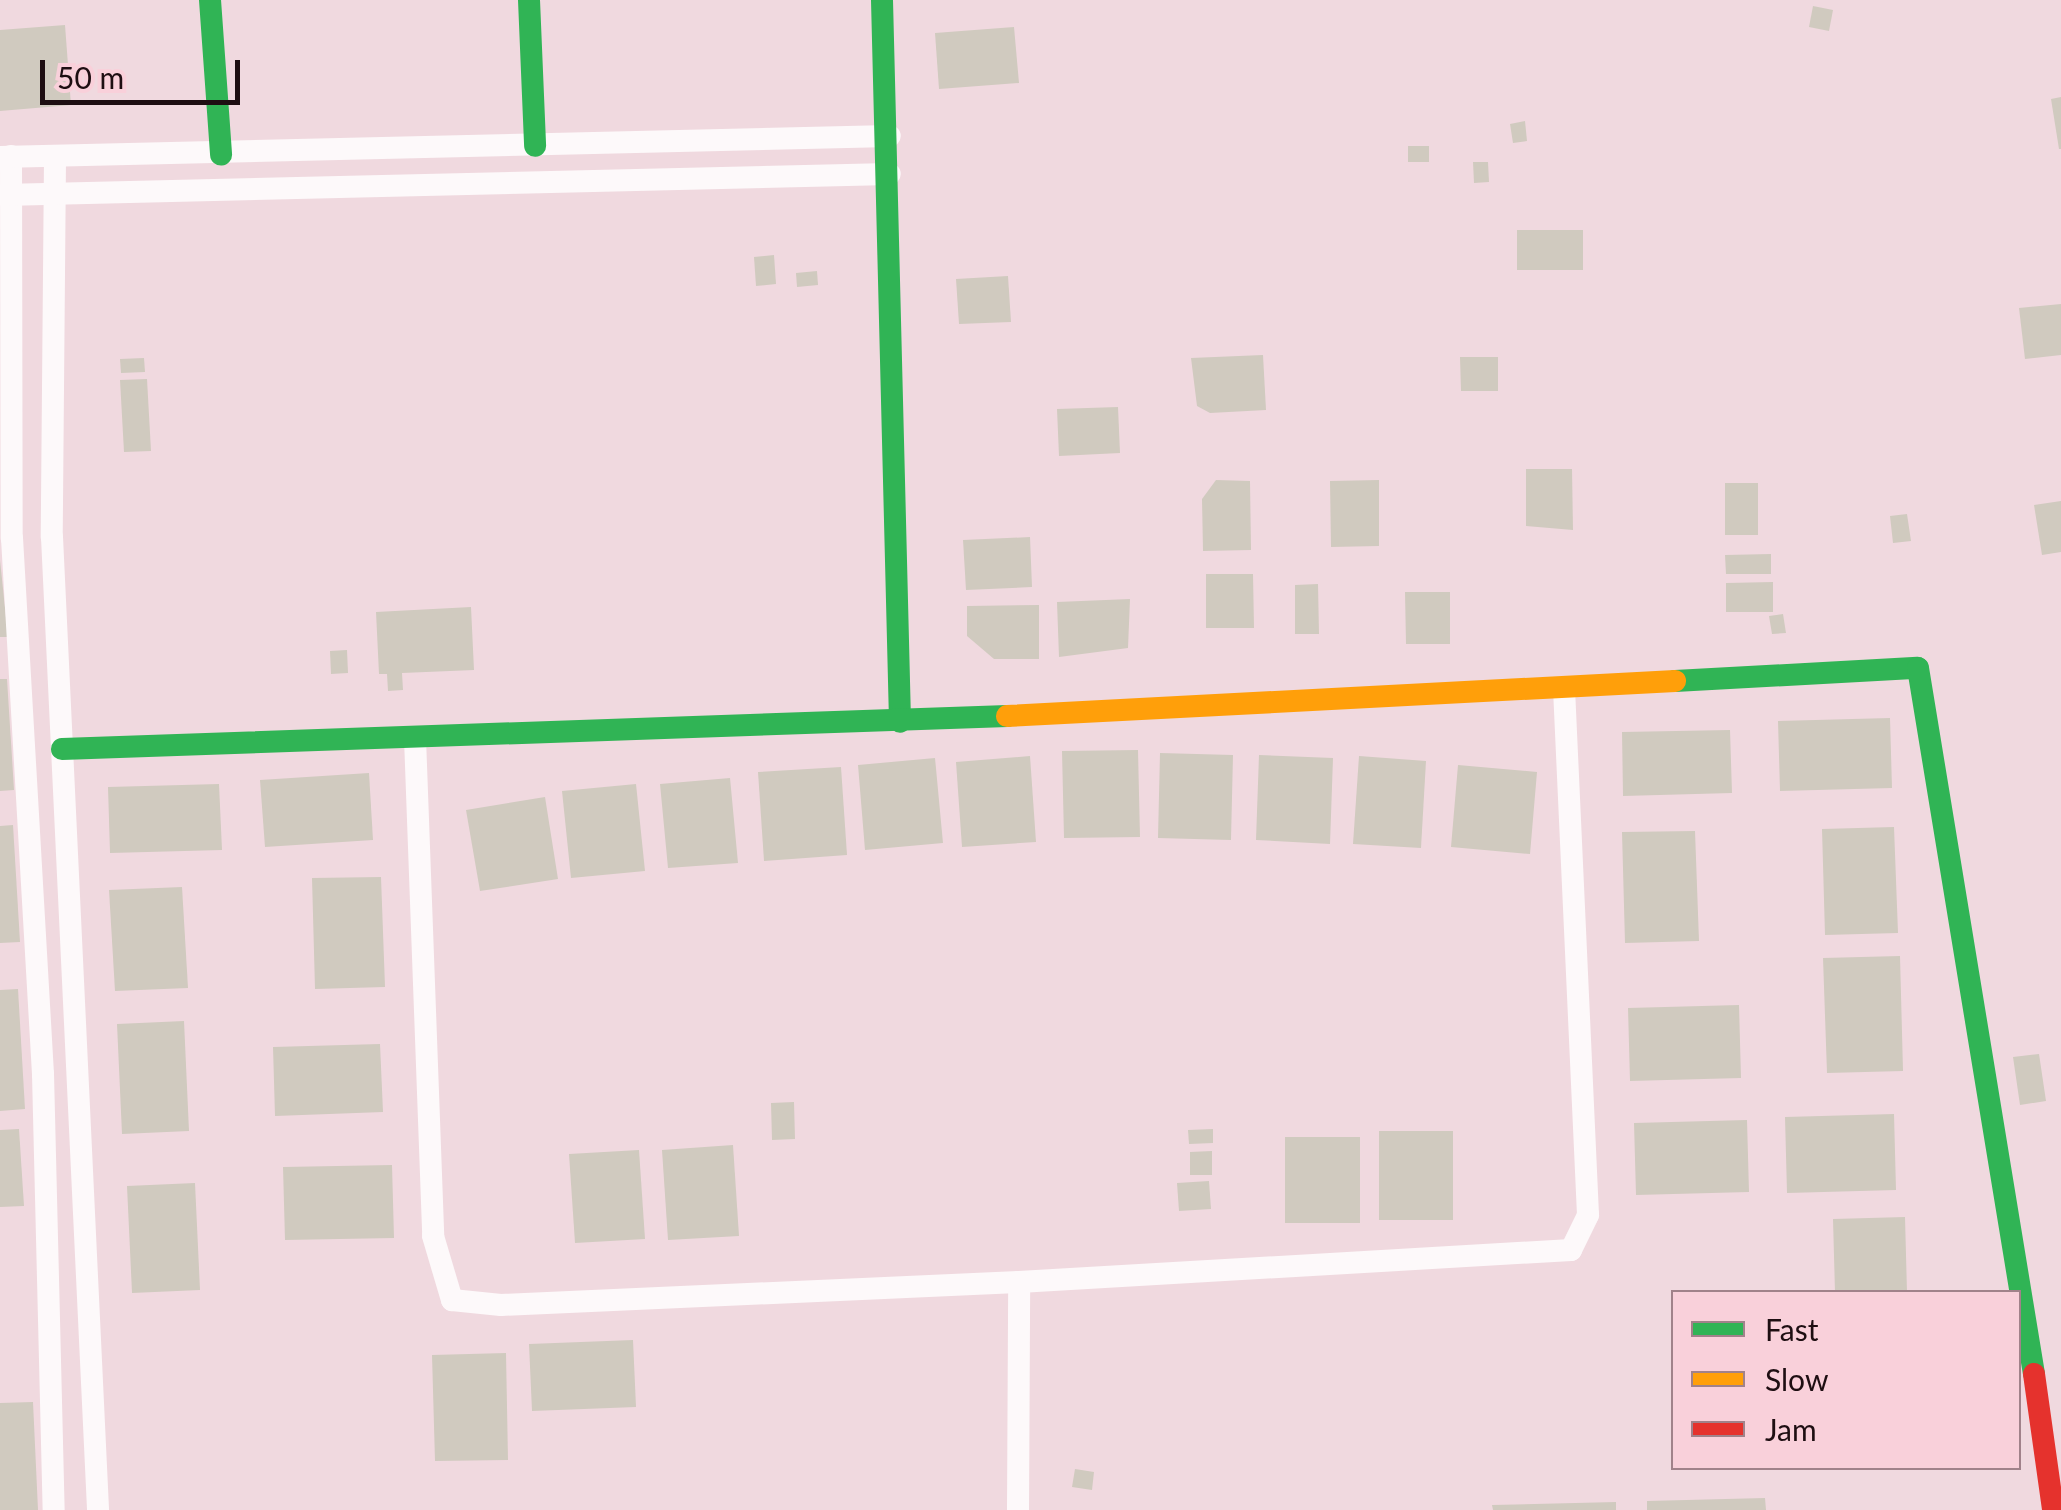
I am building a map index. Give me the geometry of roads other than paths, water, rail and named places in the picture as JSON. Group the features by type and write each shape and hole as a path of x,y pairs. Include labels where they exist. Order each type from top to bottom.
{"street":[{"path":"210,0 221,154"},
{"path":"529,0 535,146"},
{"path":"882,0 890,136 900,722"},
{"path":"54,1510 43,1074 6,538 6,157 55,159 890,136"},
{"path":"55,159 52,537 98,1510"},
{"path":"7,195 890,174"},
{"path":"6,538 52,537"},
{"path":"62,748 900,722 1918,668 2020,1269 2052,1510"},
{"path":"414,738 433,1236 452,1300 501,1304 1019,1282 1571,1250 1588,1215 1564,688"},
{"path":"1018,1510 1019,1282"}]}
